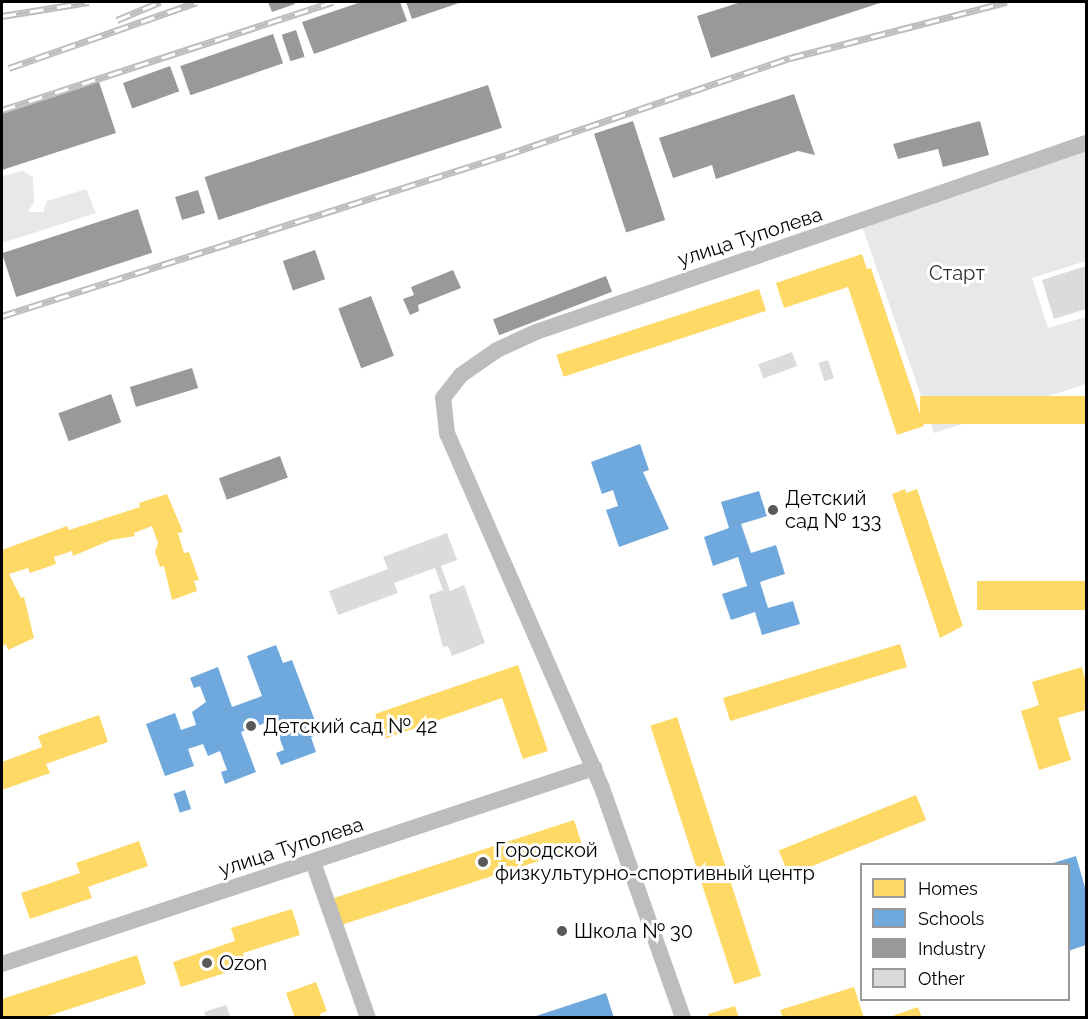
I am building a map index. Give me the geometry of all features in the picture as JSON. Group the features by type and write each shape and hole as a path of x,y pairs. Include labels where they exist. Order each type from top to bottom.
{"street":[{"name":"улица Туполева","path":"2,964 594,768 447,434 443,398 461,375 497,350 536,332 1086,143"},
{"path":"594,768 627,851 683,1017"},
{"path":"313,862 368,1017"}],"green space":[{"name":"Старт","path":"1086,151 1086,261 1032,278 1048,328 1086,317 1086,384 934,433 862,226"},
{"path":"22,171 33,177 34,202 28,212 43,212 47,201 86,189 96,213 2,243 2,176"}],"building: Homes":[{"path":"862,254 867,269 871,268 924,426 897,435 848,287 784,308 776,283"},
{"path":"759,289 766,311 564,377 556,355"},
{"path":"920,396 1086,396 1086,424 920,424"},
{"path":"905,489 906,493 917,489 963,626 940,638 892,494"},
{"path":"167,494 183,532 178,533 184,553 189,552 199,580 194,581 197,591 172,600 164,566 160,567 155,552 158,543 152,526 134,533 135,536 111,540 73,556 72,551 54,557 56,564 30,573 28,568 9,574 21,598 24,597 34,638 8,650 6,644 2,646 2,550 67,526 69,530 140,507 139,503"},
{"path":"977,581 1086,581 1086,610 977,610"},
{"path":"900,644 907,667 730,721 723,698"},
{"path":"518,665 548,751 523,759 502,698 384,739 375,714"},
{"path":"1082,667 1086,683 1086,710 1058,718 1071,760 1039,770 1021,711 1039,705 1032,682"},
{"path":"99,715 108,742 46,764 50,773 2,790 2,762 42,747 38,736"},
{"path":"677,717 761,976 734,984 650,726"},
{"path":"916,795 926,820 789,875 779,850"},
{"path":"574,820 583,847 341,925 332,898"},
{"path":"139,841 148,866 88,887 92,898 30,919 21,893 80,873 76,863"},
{"path":"292,909 300,935 243,953 247,966 181,987 173,962 235,941 231,928"},
{"path":"137,955 146,984 42,1018 2,1018 2,999"},
{"path":"316,982 327,1011 320,1014 321,1018 295,1018 286,993"},
{"path":"854,987 864,1018 783,1018 780,1010"},
{"path":"735,1006 739,1018 709,1018 708,1014"},
{"path":"918,1007 922,1018 889,1018 889,1017"}],"building: Schools":[{"path":"640,444 649,470 643,472 669,529 619,547 606,510 618,506 613,490 602,494 591,462"},
{"path":"759,491 767,516 741,524 751,553 776,545 785,574 760,582 768,608 793,601 800,624 762,635 755,612 731,620 722,594 747,586 738,557 713,566 704,537 729,528 721,502"},
{"path":"276,645 283,663 292,660 320,734 311,737 316,752 281,765 276,753 284,750 273,720 241,732 256,772 225,784 221,772 227,770 220,751 208,756 203,744 188,749 194,766 165,776 146,724 175,713 181,730 196,725 192,712 206,702 200,686 194,688 190,678 218,667 232,707 262,696 247,656"},
{"path":"185,790 191,809 180,813 174,794"},
{"path":"1076,856 1086,891 1086,945 1070,950 1070,863 1053,863"},
{"path":"606,993 614,1018 533,1017"}],"building: Industry":[{"path":"268,2 294,2 295,4 272,12"},
{"path":"361,2 400,2 407,21 314,54 302,22"},
{"path":"406,2 462,2 412,19"},
{"path":"741,2 883,2 711,58 697,16"},
{"path":"296,30 305,57 290,61 282,35"},
{"path":"273,34 283,63 190,95 180,66"},
{"path":"170,66 179,91 132,108 123,83"},
{"path":"99,82 116,133 2,170 2,114"},
{"path":"488,85 502,128 218,220 205,177"},
{"path":"794,94 815,155 798,151 716,179 712,165 673,178 659,138"},
{"path":"633,121 665,220 626,233 594,134"},
{"path":"980,121 989,155 943,167 938,149 898,159 893,144"},
{"path":"198,190 205,213 182,220 175,197"},
{"path":"138,209 152,253 16,297 2,253"},
{"path":"315,250 325,279 293,290 283,261"},
{"path":"453,270 461,288 418,305 419,311 410,315 403,299 414,295 411,287"},
{"path":"606,276 612,292 499,335 493,319"},
{"path":"371,296 394,356 361,368 338,309"},
{"path":"192,368 198,388 136,407 130,387"},
{"path":"111,394 121,422 69,441 58,413"},
{"path":"280,456 288,478 227,500 219,478"}],"building: Other":[{"path":"1086,266 1086,309 1054,319 1042,280"},
{"path":"792,352 797,366 763,378 758,364"},
{"path":"828,360 834,378 824,381 818,363"},
{"path":"447,533 457,560 441,566 450,591 464,585 485,643 452,656 448,646 443,647 429,595 443,590 435,568 394,583 398,593 338,615 329,591 388,569 383,557"},
{"path":"226,1005 231,1018 206,1018 204,1012"}],"railway":[{"path":"2,16 89,2"},
{"path":"117,20 160,2"},
{"path":"9,68 197,2"},
{"path":"2,110 333,2"},
{"path":"2,316 506,155 790,58 1007,2"}],"place":[{"name":"Детский сад № 133","path":"773,510"},
{"name":"Детский сад № 42","path":"251,726"},
{"name":"Городской физкультурно-спортивный центр","path":"483,862"},
{"name":"Школа № 30","path":"562,931"},
{"name":"Ozon","path":"207,963"}]}
